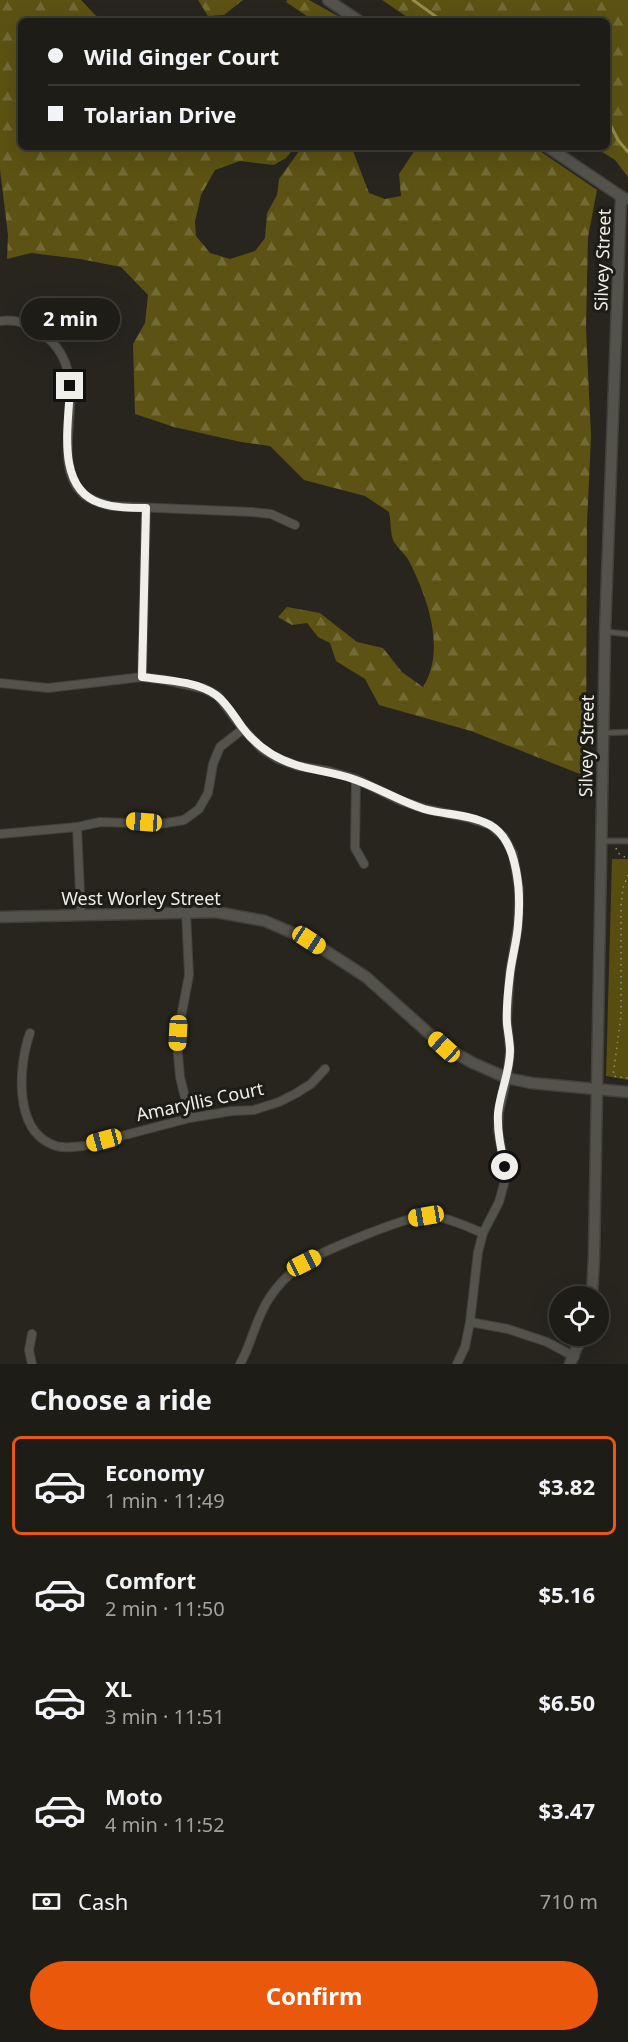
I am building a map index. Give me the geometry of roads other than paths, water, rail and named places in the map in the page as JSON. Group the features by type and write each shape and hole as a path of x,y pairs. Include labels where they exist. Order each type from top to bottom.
{"street":[{"path":"328,0 355,18"},
{"path":"553,150 625,198"},
{"name":"Silvey Street","path":"592,1286 605,632 625,198"},
{"path":"0,321 20,322 36,328 49,338 62,354 69,370 70,386 69,468 74,483 83,494 97,502 111,506 271,514 295,525"},
{"path":"142,677 146,508"},
{"path":"0,683 48,688 142,677 205,689 218,696 243,729 262,749 278,759 298,766 329,771 356,779 401,801 490,825 504,837 513,854 519,889 518,925 510,973 508,1012 510,1051 507,1078 498,1112 498,1131 505,1167 504,1184 499,1202 483,1233 474,1274 471,1323 465,1347 457,1364"},
{"path":"0,834 77,827 100,822 160,824 183,820 199,809 208,793 213,764 220,747 243,729"},
{"path":"356,779 355,848 364,864"},
{"path":"77,827 81,915"},
{"path":"186,912 189,975 178,1033 178,1054 180,1077 190,1118"},
{"name":"West Worley Street","path":"0,917 216,912 264,921 309,940 366,977 444,1047 473,1063 507,1078 531,1083 628,1092"},
{"name":"Amaryllis Court","path":"30,1033 24,1051 22,1077 24,1107 28,1122 38,1135 50,1144 65,1148 83,1146 190,1118 254,1110 296,1094 311,1084 326,1069"},
{"path":"240,1364 270,1297 286,1278 304,1263 407,1219 426,1216 445,1219 483,1233"},
{"path":"471,1323 508,1329 547,1342 573,1360"},
{"path":"32,1334 29,1350 32,1364"}],"lane":[{"path":"605,632 628,633"},
{"path":"604,733 628,732"},
{"path":"602,841 628,841"}],"waterway":[{"path":"413,0 438,18"},
{"path":"610,124 618,140 628,152"}]}
